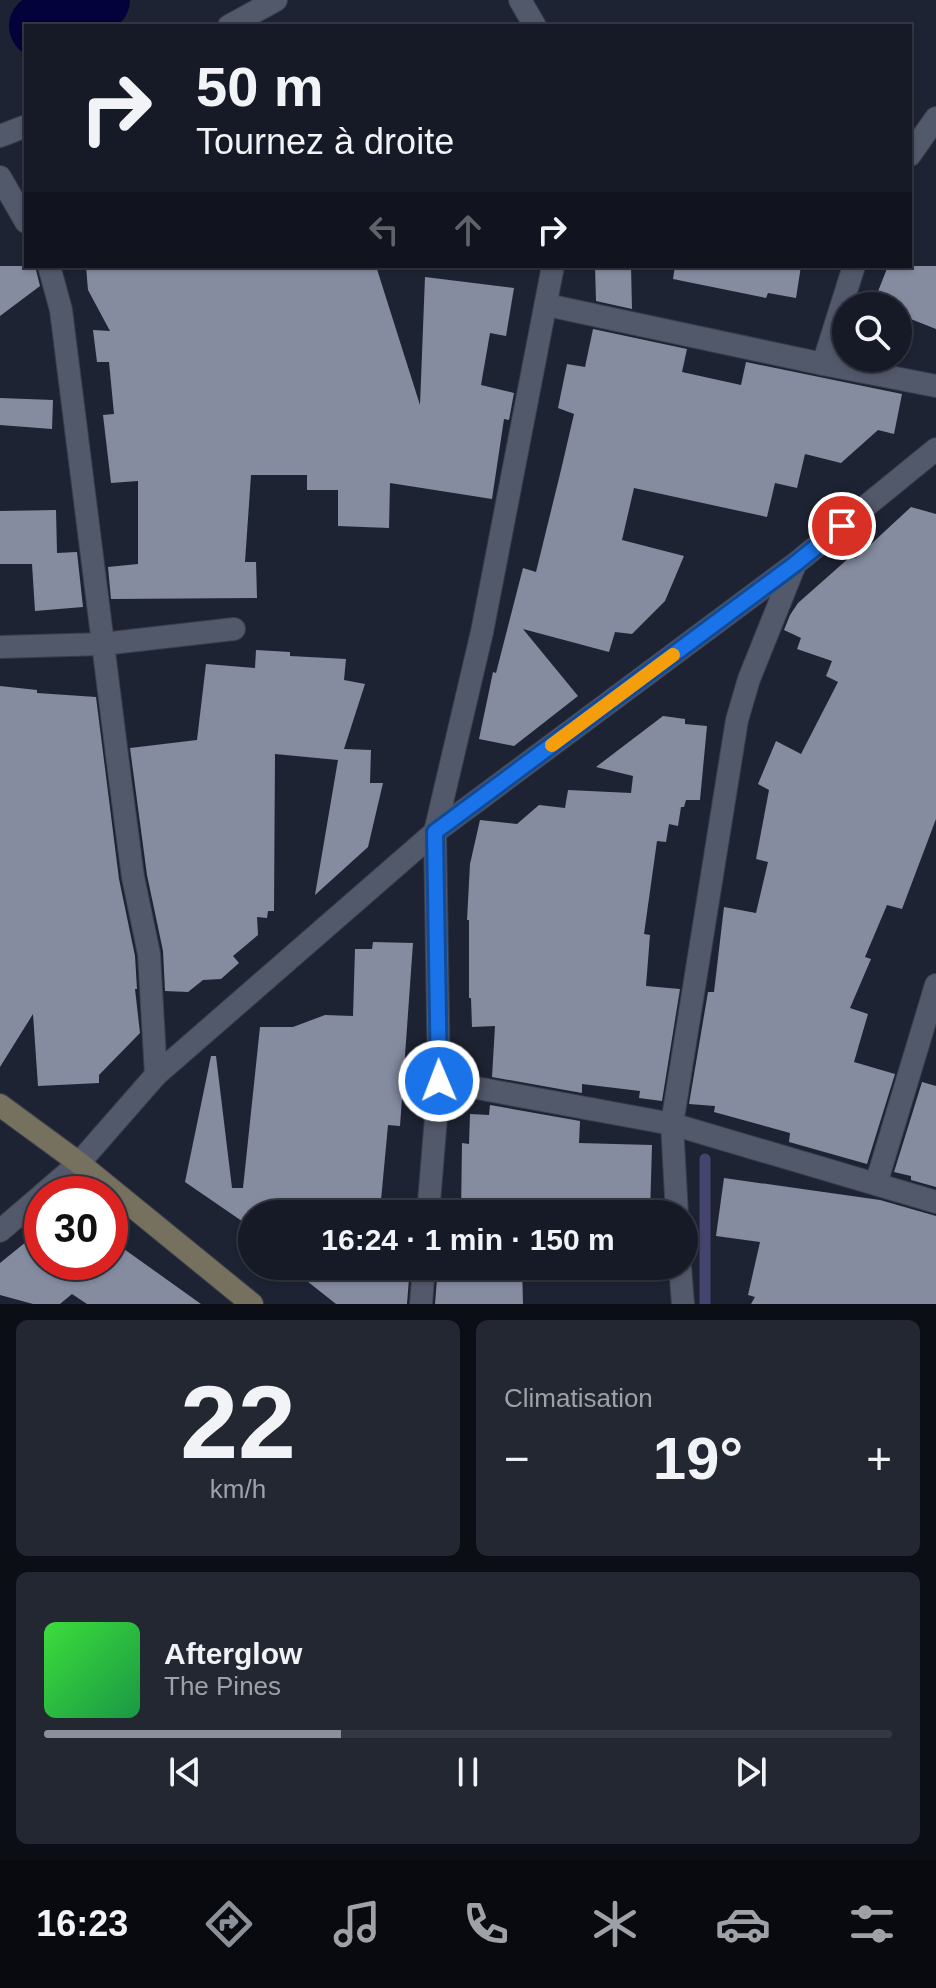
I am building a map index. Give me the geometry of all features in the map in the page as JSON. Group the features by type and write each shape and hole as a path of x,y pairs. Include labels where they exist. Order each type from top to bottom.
{"main road":[{"path":"0,1105 79,1163 252,1304"}],"street":[{"path":"233,24 276,0"},
{"path":"520,0 534,24"},
{"path":"912,152 936,118"},
{"path":"0,136 24,127"},
{"path":"0,177 24,219"},
{"path":"50,268 61,310 133,877 149,954 156,1075"},
{"path":"429,1200 439,1081 435,832 482,632 553,268"},
{"path":"823,364 853,268"},
{"path":"547,305 936,386"},
{"path":"63,1176 79,1163 156,1075 435,832 795,564 936,449"},
{"path":"676,1200 672,1124 737,720 749,679 795,564"},
{"path":"0,647 103,644 234,629"},
{"path":"876,1184 936,985"},
{"path":"439,1081 672,1124 936,1202"},
{"path":"0,1231 24,1210"},
{"path":"421,1304 423,1280"},
{"path":"681,1280 683,1304"}],"building":[{"path":"0,266 36,268 40,286 0,316"},
{"path":"936,266 936,329 912,320 912,292 878,292 887,268"},
{"path":"86,268 377,268 420,405 425,277 514,288 506,336 490,333 481,385 514,393 509,420 504,419 492,499 390,483 389,528 338,526 338,490 307,490 307,475 251,475 245,562 256,562 257,598 111,599 108,567 138,564 138,481 111,483 103,415 114,414 109,362 97,362 93,330 110,331 88,290"},
{"path":"595,268 631,268 632,309 596,301"},
{"path":"675,268 801,268 796,298 768,293 766,298 673,279"},
{"path":"593,329 687,349 682,372 741,385 746,362 902,394 894,434 878,430 841,463 805,454 797,488 775,483 767,517 634,488 622,540 684,556 665,601 632,634 615,632 609,652 523,629 578,696 514,746 479,739 493,672 496,673 523,568 536,572 561,470 574,414 558,408 567,364 585,367"},
{"path":"0,398 53,400 52,429 0,425"},
{"path":"911,507 936,514 936,819 902,909 887,905 865,957 871,959 850,1008 868,1014 854,1062 895,1074 867,1164 789,1142 790,1133 714,1112 715,1106 689,1104 708,992 714,992 724,907 756,913 768,862 756,859 769,790 758,784 776,741 801,754 838,682 826,676 832,661 797,649 801,638 784,630 798,603 850,557 856,558"},
{"path":"56,510 57,553 77,552 83,607 35,611 32,564 0,564 0,511"},
{"path":"256,650 290,652 290,656 346,659 344,680 365,684 344,749 371,750 370,783 383,783 368,847 315,895 338,760 275,754 274,911 268,911 267,918 257,917 258,935 233,956 239,963 221,979 203,980 188,992 165,991 163,951 147,875 130,748 197,740 206,664 255,668"},
{"path":"0,686 37,690 37,693 96,697 119,879 135,956 140,1033 99,1075 99,1083 38,1086 33,1014 0,1067"},
{"path":"663,716 685,719 685,724 707,726 700,800 686,800 684,807 681,807 678,826 669,824 666,842 657,841 644,934 650,935 646,986 680,989 662,1101 639,1098 640,1091 582,1084 582,1093 492,1077 495,1026 472,1027 469,998 467,920 470,864 480,820 517,824 539,805 565,808 568,790 631,793 633,776 596,767"},
{"path":"373,942 413,943 400,1126 388,1125 381,1200 238,1200 238,1218 185,1182 211,1056 216,1056 232,1188 243,1188 260,1027 293,1027 325,1015 353,1016 355,949 372,949"},
{"path":"922,1082 936,1086 936,1187 894,1172"},
{"path":"490,1105 580,1121 579,1143 652,1145 650,1200 461,1200 462,1143 469,1144 470,1114 489,1115"},
{"path":"724,1178 880,1200 936,1216 936,1304 751,1304 755,1297 748,1295 760,1242 716,1236"},
{"path":"24,1244 24,1280 128,1280 128,1252 201,1304 87,1304 72,1294 60,1304 33,1304 0,1295 0,1263"},
{"path":"306,1280 409,1280 407,1304 336,1304"},
{"path":"437,1280 522,1280 523,1304 435,1304"}],"waterway":[{"path":"45,24 98,0"},
{"path":"705,1159 705,1304"}],"slow traffic":[{"path":"552,745 673,655"}],"route":[{"path":"439,1081 435,832 842,526"}]}
